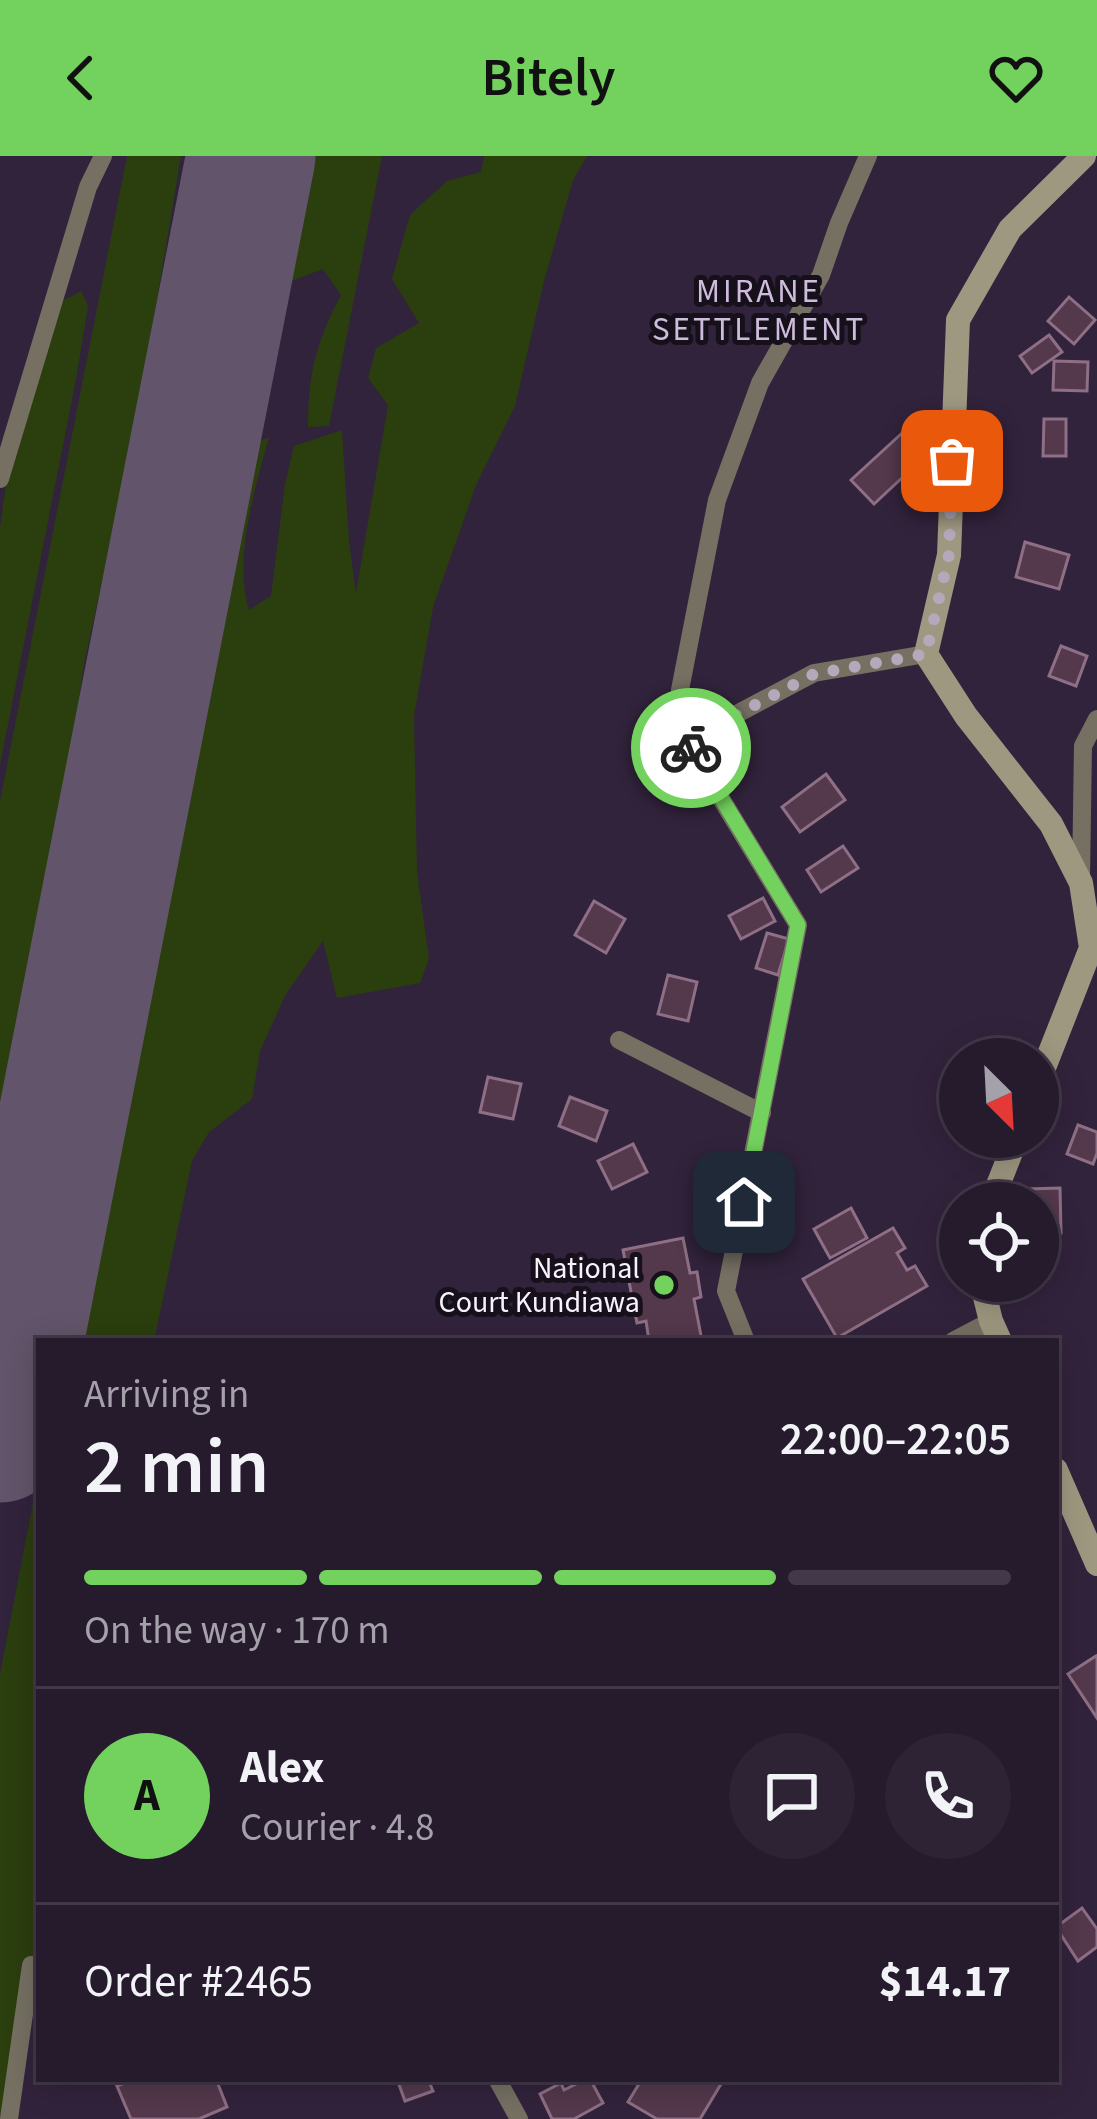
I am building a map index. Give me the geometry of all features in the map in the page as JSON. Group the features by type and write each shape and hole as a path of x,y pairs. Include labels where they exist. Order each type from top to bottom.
{"main road":[{"path":"1056,1038 1091,948 1081,883 1051,824 966,716 926,654 949,555 958,320 1010,229 1084,156"},
{"path":"987,1302 996,1331"},
{"path":"1059,1477 1097,1564"}],"street":[{"path":"0,479 88,187 103,156"},
{"path":"745,1338 726,1291 798,925 686,741 680,690 717,500 760,382 821,275 868,156"},
{"path":"686,741 814,674 926,654"},
{"path":"1081,883 1083,746 1097,719"},
{"path":"619,1040 762,1113"},
{"path":"966,1338 996,1331"},
{"path":"9,2119 31,1966"},
{"path":"499,2082 519,2119"}],"green space":[{"path":"127,156 181,156 137,420 84,664 66,794 0,1137 0,801"},
{"path":"300,156 382,156 329,426 308,427 310,391 320,343 341,295 323,269 276,287"},
{"path":"484,156 587,156 573,180 515,406 476,485 433,607 414,716 417,872 429,959 420,983 337,998 323,941 286,994 260,1051 252,1099 209,1132 192,1161 155,1338 66,1338 238,451 269,437 245,546 249,610 271,596 294,446 342,430 356,593 388,405 368,378 376,348 419,323 392,279 410,215 447,181 481,172"},
{"path":"81,291 88,306 76,379 0,765 0,527 7,478 61,302"},
{"path":"36,1488 36,1944 6,2119 0,2119 0,1674"}],"building":[{"path":"1069,297 1095,320 1074,344 1048,321"},
{"path":"1049,335 1062,352 1032,373 1020,356"},
{"path":"1054,361 1088,362 1087,391 1053,390"},
{"path":"1044,419 1066,419 1066,456 1043,456"},
{"path":"913,423 935,447 874,504 851,480"},
{"path":"1025,542 1069,555 1059,589 1016,577"},
{"path":"1061,646 1087,656 1076,686 1049,676"},
{"path":"826,774 845,800 800,832 782,807"},
{"path":"843,846 858,868 821,892 807,870"},
{"path":"763,898 775,921 741,939 729,916"},
{"path":"594,901 625,919 606,953 575,935"},
{"path":"767,933 789,939 778,975 756,968"},
{"path":"668,975 697,982 688,1021 658,1014"},
{"path":"488,1077 521,1084 513,1119 480,1112"},
{"path":"570,1097 607,1111 596,1141 559,1126"},
{"path":"1078,1125 1097,1132 1093,1164 1067,1154"},
{"path":"633,1144 647,1172 612,1189 598,1161"},
{"path":"851,1208 867,1238 830,1258 814,1229"},
{"path":"893,1228 905,1248 897,1253 907,1270 915,1266 927,1286 837,1338 803,1279"},
{"name":"National Court Kundiawa","path":"683,1238 690,1273 697,1272 701,1297 694,1299 701,1338 649,1338 646,1321 637,1323 623,1250"},
{"path":"1097,1658 1097,1718 1068,1674"},
{"path":"1082,1908 1097,1929 1097,1947 1078,1961 1059,1925"},
{"path":"127,2082 217,2082 227,2107 199,2119 131,2119 117,2086"},
{"path":"398,2082 429,2082 433,2091 405,2101"},
{"path":"592,2082 603,2103 574,2119 552,2119 540,2094 561,2083 564,2090"},
{"path":"640,2082 722,2082 700,2119 657,2119 628,2102"}],"runway":[{"path":"0,1438 251,156"}],"way so far":[{"path":"691,748 686,741 814,674 926,654 949,555 952,461"}],"place":[{"name":"National Court Kundiawa","path":"664,1285"}],"district":[{"name":"MIRANE SETTLEMENT","path":"759,310"}],"route":[{"path":"691,748 798,925 744,1202"}]}
